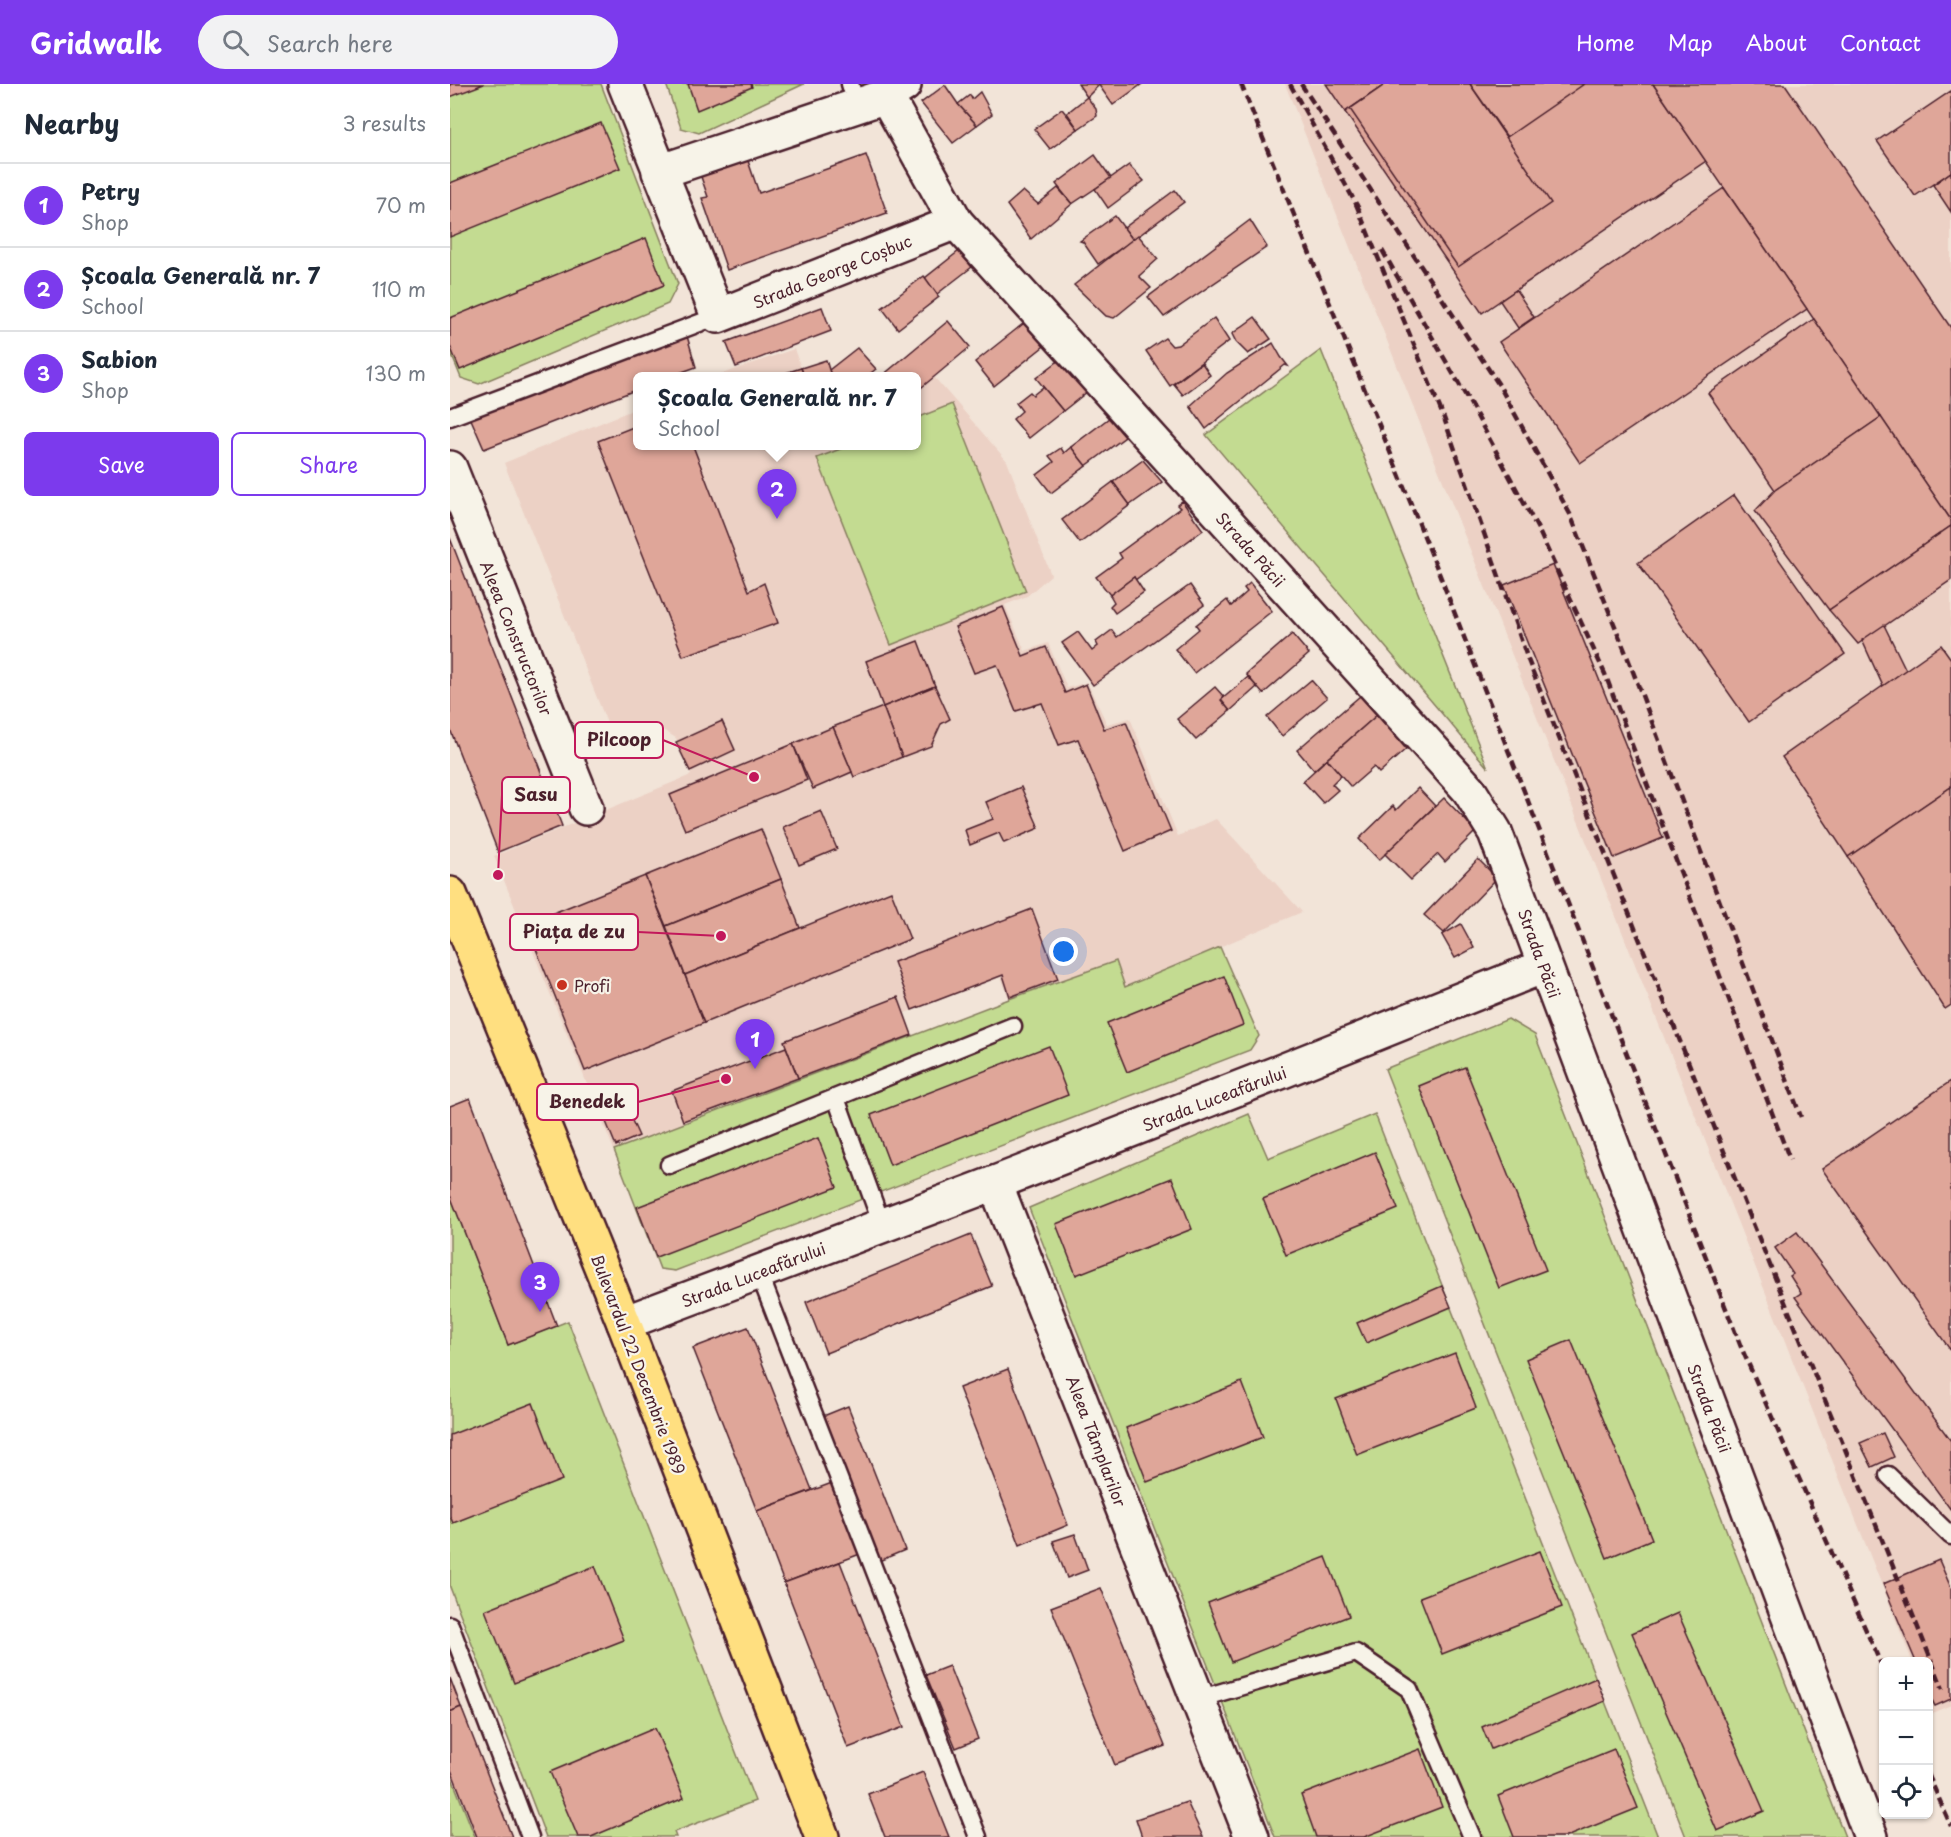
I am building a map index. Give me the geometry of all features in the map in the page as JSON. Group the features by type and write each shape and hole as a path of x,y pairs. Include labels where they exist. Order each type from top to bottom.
{"main road":[{"name":"Bulevardul 22 Decembrie 1989","path":"450,894 624,1323 822,1837"}],"street":[{"path":"625,84 718,316"},
{"path":"659,172 875,92 956,222"},
{"name":"Strada George Coșbuc","path":"718,316 956,222"},
{"name":"Strada Păcii","path":"956,222 1469,790 1495,832 1871,1837"},
{"name":"Aleea Constructorilor","path":"450,468 586,808"},
{"name":"Strada Luceafărului","path":"624,1323 995,1183 1544,966"},
{"name":"Aleea Tâmplarilor","path":"995,1183 1252,1837"}],"lane":[{"path":"450,417 718,316"},
{"path":"669,1165 1013,1026"},
{"path":"836,1098 882,1225"},
{"path":"759,1273 978,1837"},
{"path":"1888,1475 1951,1536"},
{"path":"450,1625 530,1837"},
{"path":"1198,1699 1356,1653 1409,1689 1472,1837"}],"shaded area":[{"path":"1285,84 1951,84 1951,1705 1933,1713 1933,1657 1910,1657"},
{"path":"794,349 803,372 728,372"},
{"path":"934,377 1007,461 1051,575 1027,596 1005,605 1025,651 1048,643 1067,688 1087,682 1107,724 1130,718 1178,836 1216,819 1302,912 1125,987 1116,961 1009,999 1001,977 905,1013 913,1036 614,1150 494,856 691,775 676,738 655,725 641,747 620,756 504,463 633,410 633,450 921,450 921,388"}],"green space":[{"path":"450,84 601,84 678,284 668,304 479,384 461,378 450,351"},
{"path":"666,84 804,84 699,133 681,128"},
{"path":"1321,350 1488,768 1206,435"},
{"path":"952,404 1026,591 891,645 817,458 838,450 921,450 921,416"},
{"path":"1220,947 1259,1036 1250,1050 675,1271 660,1269 614,1150 1009,999 1116,961 1125,987"},
{"path":"1508,1019 1535,1035 1845,1837 1686,1837 1385,1069"},
{"path":"1249,1114 1268,1158 1375,1114 1658,1837 1275,1837 1029,1208"},
{"path":"450,1194 508,1345 568,1321 755,1801 674,1832 676,1837 546,1837 450,1587"},
{"path":"450,1773 475,1837 450,1837"}],"building":[{"path":"450,84 484,84 450,97"},
{"path":"688,84 751,84 752,87 697,110"},
{"path":"1078,84 1098,84 1099,85 1087,97"},
{"path":"1098,84 1142,84 1113,105"},
{"path":"1326,84 1386,84 1345,112"},
{"path":"1386,84 1653,84 1706,161 1482,313 1345,112"},
{"path":"1386,84 1470,84 1551,203 1458,267 1350,109"},
{"path":"1470,84 1584,84 1507,137"},
{"path":"1653,84 1785,84 1951,328 1951,520"},
{"path":"945,85 977,125 953,143 921,103"},
{"path":"1951,91 1951,172 1915,196 1877,141"},
{"path":"980,92 992,114 977,125 958,104 970,95 972,99"},
{"path":"1087,97 1096,109 1097,116 1078,129 1067,113"},
{"path":"1062,109 1078,129 1050,149 1034,129"},
{"path":"601,123 620,168 450,237 450,183"},
{"path":"866,155 887,213 727,270 702,198 708,197 700,174 747,158 759,193"},
{"path":"1095,155 1111,178 1072,204 1056,184"},
{"path":"1129,165 1144,181 1108,208 1095,189"},
{"path":"1951,172 1951,212 1933,185"},
{"path":"1058,188 1072,204 1031,239 1007,205 1023,191 1038,204"},
{"path":"1724,188 1807,309 1580,463 1499,342"},
{"path":"1175,190 1184,202 1133,240 1124,228"},
{"path":"1115,216 1133,240 1098,264 1080,241"},
{"path":"1250,220 1267,247 1164,317 1148,297"},
{"path":"1138,235 1158,259 1139,276 1151,288 1114,318 1106,316 1074,285"},
{"path":"646,238 664,285 460,370 450,346 450,318"},
{"path":"959,251 972,267 937,294 925,278"},
{"path":"924,276 939,297 898,329 882,308"},
{"path":"1516,290 1534,317 1518,328 1500,301"},
{"path":"822,307 831,331 736,367 726,342"},
{"path":"1255,317 1271,339 1248,354 1236,342 1232,334"},
{"path":"1214,318 1229,341 1170,386 1146,351 1165,338 1172,346 1178,345"},
{"path":"1814,319 1881,417 1775,490 1708,393"},
{"path":"1028,320 1048,343 994,386 975,362"},
{"path":"948,321 970,347 921,388 921,372 887,372"},
{"path":"687,336 696,367 682,372 633,372 633,391 484,449 470,417"},
{"path":"1273,343 1288,366 1285,365 1206,429 1190,406 1227,373"},
{"path":"857,348 876,369 872,372 830,372 829,370"},
{"path":"1061,359 1087,392 1063,411 1036,378"},
{"path":"826,360 830,372 802,372 801,368"},
{"path":"1202,363 1210,375 1183,395 1174,384"},
{"path":"801,368 802,372 788,372"},
{"path":"1043,387 1063,411 1029,438 1013,419 1022,411 1016,403 1030,392 1033,395"},
{"path":"1881,417 1951,520 1951,526 1829,610 1755,511 1775,490"},
{"path":"1109,418 1125,437 1086,466 1071,447"},
{"path":"633,427 633,450 695,450 749,591 764,583 778,623 683,656 598,441"},
{"path":"1071,447 1086,466 1051,493 1037,475 1054,462 1049,456 1061,448 1064,453"},
{"path":"1143,460 1162,482 1130,505 1113,482"},
{"path":"1113,482 1130,505 1080,543 1062,520"},
{"path":"1734,495 1845,654 1749,722 1638,563"},
{"path":"1182,501 1203,530 1135,580 1134,577 1110,595 1096,577 1122,558 1119,553 1180,508 1177,505"},
{"path":"1951,526 1951,580 1858,644 1829,610"},
{"path":"450,538 562,826 498,852 450,729"},
{"path":"1553,565 1663,838 1614,858 1504,585"},
{"path":"1134,577 1144,592 1115,613 1110,606 1114,602 1110,595"},
{"path":"1250,583 1272,611 1194,673 1175,649 1199,629 1196,625 1227,600 1231,606 1247,592 1244,588"},
{"path":"1190,585 1204,605 1093,685 1062,643 1078,632 1092,651 1098,646 1096,642 1112,630 1117,637"},
{"path":"1003,607 1023,656 1046,647 1065,693 1086,684 1104,729 1126,722 1171,831 1125,851 1078,739 1059,745 1042,703 1016,711 997,665 974,673 955,627"},
{"path":"1884,625 1906,670 1883,686 1862,640"},
{"path":"1292,634 1309,654 1263,694 1246,674"},
{"path":"918,641 935,686 883,707 866,661"},
{"path":"1941,645 1951,659 1951,787 1848,857 1782,757"},
{"path":"1248,677 1257,687 1230,711 1221,700"},
{"path":"1311,680 1327,698 1282,736 1267,717"},
{"path":"935,686 950,719 941,724 931,746 902,757 883,707"},
{"path":"1215,687 1224,697 1221,700 1230,711 1196,740 1177,719"},
{"path":"1360,696 1377,715 1314,770 1297,750"},
{"path":"883,707 902,757 854,777 833,727"},
{"path":"1377,715 1406,749 1379,773 1374,767 1351,787 1327,759"},
{"path":"722,721 735,750 690,771 676,742"},
{"path":"833,727 852,772 813,789 793,744"},
{"path":"793,744 807,780 685,830 670,795"},
{"path":"1327,759 1341,775 1332,784 1338,790 1323,803 1303,781"},
{"path":"1021,787 1039,828 1004,843 999,833 970,845 965,830 993,819 986,802"},
{"path":"1951,787 1951,1005 1945,1009 1848,857"},
{"path":"1418,788 1435,806 1379,860 1359,839 1393,806 1396,810"},
{"path":"1444,798 1476,831 1445,862 1438,854 1411,880 1385,854"},
{"path":"821,811 837,849 799,865 783,827"},
{"path":"761,829 781,879 666,926 645,876"},
{"path":"1478,859 1497,878 1444,933 1424,915"},
{"path":"645,876 704,1023 585,1071 526,924"},
{"path":"781,879 800,928 685,975 666,926"},
{"path":"891,891 910,939 704,1023 685,975"},
{"path":"1032,909 1058,979 1010,997 1003,975 912,1010 894,962"},
{"path":"1461,924 1474,948 1455,958 1442,935"},
{"path":"1224,976 1243,1025 1127,1072 1107,1023"},
{"path":"898,997 912,1035 798,1078 784,1041"},
{"path":"1049,1046 1068,1095 890,1165 871,1115"},
{"path":"786,1047 798,1078 683,1121 672,1091"},
{"path":"1465,1067 1546,1270 1499,1288 1419,1086"},
{"path":"1951,1081 1951,1351 1822,1169"},
{"path":"470,1098 557,1326 508,1345 450,1195 450,1106"},
{"path":"624,1103 639,1136 616,1146 602,1112"},
{"path":"818,1138 837,1187 656,1257 637,1207"},
{"path":"1375,1152 1398,1209 1286,1255 1263,1199"},
{"path":"1172,1178 1192,1229 1076,1275 1056,1224"},
{"path":"1797,1232 1951,1441 1951,1510 1795,1297 1801,1293 1790,1276 1793,1274 1775,1248"},
{"path":"971,1235 992,1286 826,1353 806,1302"},
{"path":"1442,1286 1451,1307 1366,1343 1357,1323"},
{"path":"748,1327 812,1490 757,1511 693,1348"},
{"path":"1571,1340 1652,1539 1607,1558 1526,1359"},
{"path":"1455,1353 1476,1408 1357,1455 1336,1399"},
{"path":"1008,1369 1068,1525 1020,1545 959,1388"},
{"path":"1242,1382 1263,1437 1147,1482 1126,1428"},
{"path":"533,1403 562,1480 453,1523 450,1516 450,1435"},
{"path":"848,1406 905,1550 879,1561 821,1417"},
{"path":"1883,1433 1894,1457 1872,1467 1860,1443"},
{"path":"832,1483 860,1554 784,1583 757,1511"},
{"path":"1075,1534 1088,1570 1067,1578 1053,1541"},
{"path":"1540,1551 1562,1607 1442,1654 1420,1597"},
{"path":"1326,1557 1349,1616 1231,1662 1208,1603"},
{"path":"1939,1560 1951,1588 1951,1699 1935,1706 1933,1702 1933,1657 1914,1657 1883,1584"},
{"path":"840,1562 904,1727 848,1748 784,1583"},
{"path":"595,1566 624,1640 514,1683 485,1610"},
{"path":"1101,1588 1165,1746 1115,1765 1051,1607"},
{"path":"1678,1613 1764,1811 1717,1831 1632,1633"},
{"path":"949,1666 978,1739 956,1748 926,1675"},
{"path":"450,1678 461,1707 450,1712"},
{"path":"1596,1678 1605,1701 1491,1749 1482,1727"},
{"path":"461,1707 512,1837 477,1837 450,1767 450,1712"},
{"path":"655,1728 684,1798 591,1837 578,1837 550,1772"},
{"path":"1420,1749 1442,1807 1364,1837 1316,1837 1301,1795"},
{"path":"1614,1749 1638,1808 1566,1837 1514,1837 1498,1796"},
{"path":"923,1772 949,1837 885,1837 868,1794"},
{"path":"1187,1802 1203,1837 1142,1837 1136,1819"}],"railway":[{"path":"1241,84 1439,573 1741,1347 1879,1660"},
{"path":"1290,84 1360,211"},
{"path":"1301,84 1499,385 1570,514 1629,661 1801,1117"},
{"path":"1356,204 1444,418 1528,660 1745,1204 1943,1689"},
{"path":"1382,250 1470,403 1538,529 1605,674 1790,1160"},
{"path":"1933,1785 1951,1826"}],"place":[{"name":"Școala Generală nr. 7","path":"777,519"},
{"name":"Pilcoop","path":"754,777"},
{"name":"Sasu","path":"498,875"},
{"name":"Piața de zu","path":"721,936"},
{"name":"Profi","path":"562,985"},
{"name":"Petry","path":"755,1069"},
{"name":"Benedek","path":"726,1079"},
{"name":"Sabion","path":"540,1312"}]}
